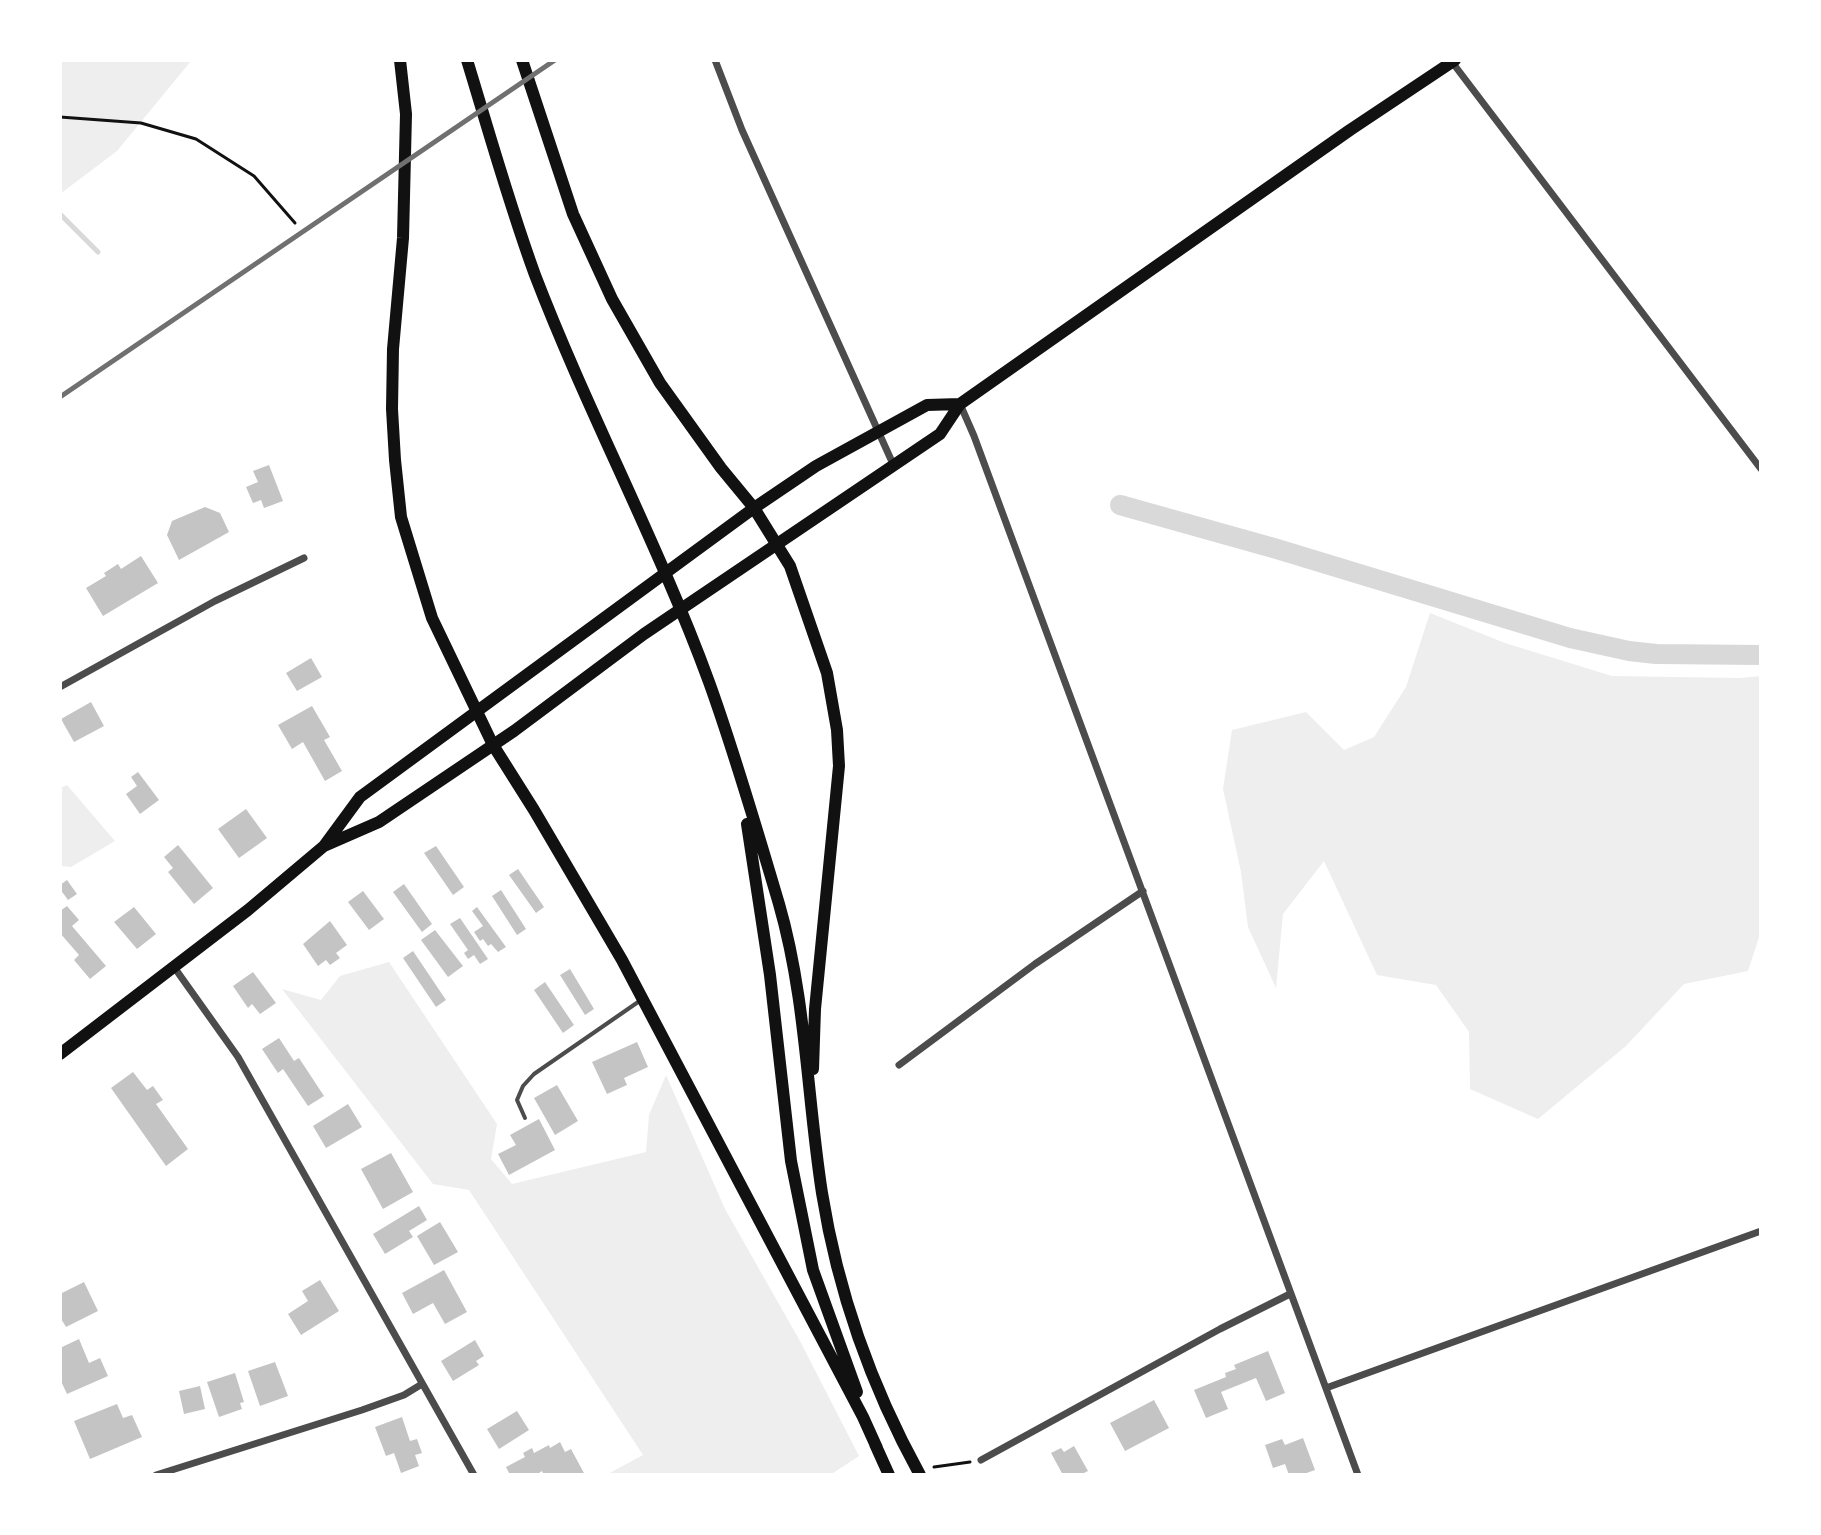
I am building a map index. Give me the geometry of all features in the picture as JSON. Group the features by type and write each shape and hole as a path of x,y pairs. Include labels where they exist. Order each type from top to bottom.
{"main road":[{"path":"400,60 406,114 403,238 393,349 392,409 401,517 432,618 493,745 564,859 643,999 863,1417 889,1475"},
{"path":"467,60 535,274 709,682 742,785 780,908 796,987 822,1193 840,1282 886,1410 920,1475"},
{"path":"522,60 555,164 600,276 660,383 777,543 790,566 827,673 837,730 839,766 815,1009 815,1132"},
{"path":"324,846 379,822 493,745 644,634 940,434 960,404 1453,61"},
{"path":"60,1054 248,910 324,846 360,797 754,508 816,466 927,405 960,404"},
{"path":"742,785 770,975 791,1161 813,1270 877,1448"}],"street":[{"path":"715,60 742,130 893,464"},
{"path":"1453,61 1761,469"},
{"path":"960,404 1358,1475"},
{"path":"60,687 215,601 304,558"},
{"path":"899,1065 1143,891"},
{"path":"174,967 238,1057 474,1475"},
{"path":"1326,1388 1761,1231"},
{"path":"981,1460 1290,1294"},
{"path":"156,1475 362,1410 404,1395 422,1384"}],"lane":[{"path":"525,1118 517,1100 523,1086 534,1074 643,999"}],"path":[{"path":"60,117 141,123 196,139 254,176 295,223"},
{"path":"934,1467 981,1460"}],"shaded area":[{"path":"60,60 191,61 117,151 60,194"},
{"path":"1430,613 1505,643 1612,676 1761,676 1761,931 1748,971 1684,984 1626,1046 1538,1119 1470,1089 1469,1032 1436,985 1377,975 1324,861 1283,914 1276,988 1248,927 1241,872 1223,789 1232,730 1306,712 1344,750 1374,737 1406,687"},
{"path":"67,785 115,841 71,867 60,866 60,788"},
{"path":"389,962 497,1124 491,1159 512,1184 646,1152 649,1115 666,1075 725,1209 800,1341 859,1456 830,1475 606,1475 643,1455 469,1190 433,1184 282,989 321,1000 340,976"}],"building":[{"path":"269,465 283,501 264,508 261,500 253,503 246,487 258,482 253,471"},
{"path":"205,507 220,513 229,532 179,560 167,535 172,521"},
{"path":"141,556 158,583 103,616 86,588 118,564 121,569"},
{"path":"311,658 322,677 297,691 286,673"},
{"path":"91,702 104,726 74,742 61,719"},
{"path":"312,706 330,737 324,740 342,771 325,781 303,742 292,749 278,725"},
{"path":"138,772 159,800 140,814 126,794 137,786 131,777"},
{"path":"246,809 267,838 239,858 218,829"},
{"path":"178,845 213,888 194,904 168,872 173,868 164,857"},
{"path":"436,846 464,887 453,895 424,853"},
{"path":"518,869 544,907 536,913 509,875"},
{"path":"67,880 77,894 68,900 60,889 60,885"},
{"path":"404,884 432,924 422,932 393,892"},
{"path":"501,890 526,929 517,935 492,896"},
{"path":"363,891 384,919 369,930 348,902"},
{"path":"67,906 79,920 72,926 106,966 90,979 74,960 79,955 60,933 60,911"},
{"path":"134,907 156,934 137,949 114,922"},
{"path":"477,907 506,947 498,952 483,939 480,941 474,932 483,926 472,911"},
{"path":"460,918 488,959 480,964 474,955 468,959 464,953 468,950 450,924"},
{"path":"330,921 347,945 336,953 340,958 330,965 326,960 318,966 303,944"},
{"path":"435,930 463,966 448,977 421,940"},
{"path":"413,951 446,1000 436,1007 403,958"},
{"path":"570,969 594,1009 585,1015 560,975"},
{"path":"253,972 276,1003 260,1014 252,1004 248,1008 233,986"},
{"path":"545,982 574,1025 563,1033 534,990"},
{"path":"279,1038 294,1061 299,1058 324,1096 308,1106 283,1069 278,1073 262,1049"},
{"path":"637,1042 648,1067 624,1078 627,1085 607,1094 592,1062"},
{"path":"133,1072 147,1090 153,1086 163,1100 156,1104 188,1149 166,1166 111,1088"},
{"path":"557,1085 578,1121 555,1135 534,1098"},
{"path":"348,1104 362,1127 326,1148 313,1126"},
{"path":"539,1119 555,1150 509,1175 498,1154 516,1145 510,1135"},
{"path":"391,1153 413,1192 383,1209 361,1169"},
{"path":"419,1206 427,1220 409,1231 413,1237 385,1254 373,1234"},
{"path":"440,1222 458,1252 434,1265 417,1236"},
{"path":"444,1270 467,1312 445,1324 433,1303 413,1314 402,1293"},
{"path":"320,1280 339,1311 301,1335 288,1314 308,1301 302,1291"},
{"path":"84,1282 98,1311 66,1327 60,1317 60,1294"},
{"path":"79,1339 89,1363 100,1358 108,1376 67,1394 60,1379 60,1348"},
{"path":"475,1340 484,1356 476,1361 479,1365 453,1381 441,1361"},
{"path":"1268,1351 1285,1393 1266,1401 1256,1378 1221,1392 1228,1409 1206,1418 1194,1390 1226,1377 1225,1373 1236,1369 1234,1365"},
{"path":"275,1362 288,1396 260,1406 248,1371"},
{"path":"235,1373 244,1402 240,1403 242,1409 219,1417 207,1382"},
{"path":"200,1386 205,1409 184,1414 179,1391"},
{"path":"1154,1400 1169,1428 1125,1451 1110,1423"},
{"path":"117,1404 123,1418 132,1415 142,1437 90,1459 74,1421"},
{"path":"517,1411 529,1430 499,1449 487,1429"},
{"path":"402,1417 410,1441 417,1439 422,1453 415,1455 419,1466 401,1473 394,1453 386,1456 375,1427"},
{"path":"1303,1438 1315,1470 1289,1475 1285,1464 1273,1468 1265,1445 1282,1439 1285,1445"},
{"path":"560,1442 565,1452 571,1449 585,1475 544,1475 542,1471 536,1475 510,1475 506,1467 525,1457 523,1453 532,1448 534,1453"},
{"path":"1074,1446 1088,1471 1080,1475 1063,1475 1051,1453 1061,1448 1064,1452"}],"waterway":[{"path":"60,214 98,252"},
{"path":"1120,505 1570,638 1656,654 1761,655"}],"railway":[{"path":"60,397 555,60"}]}
